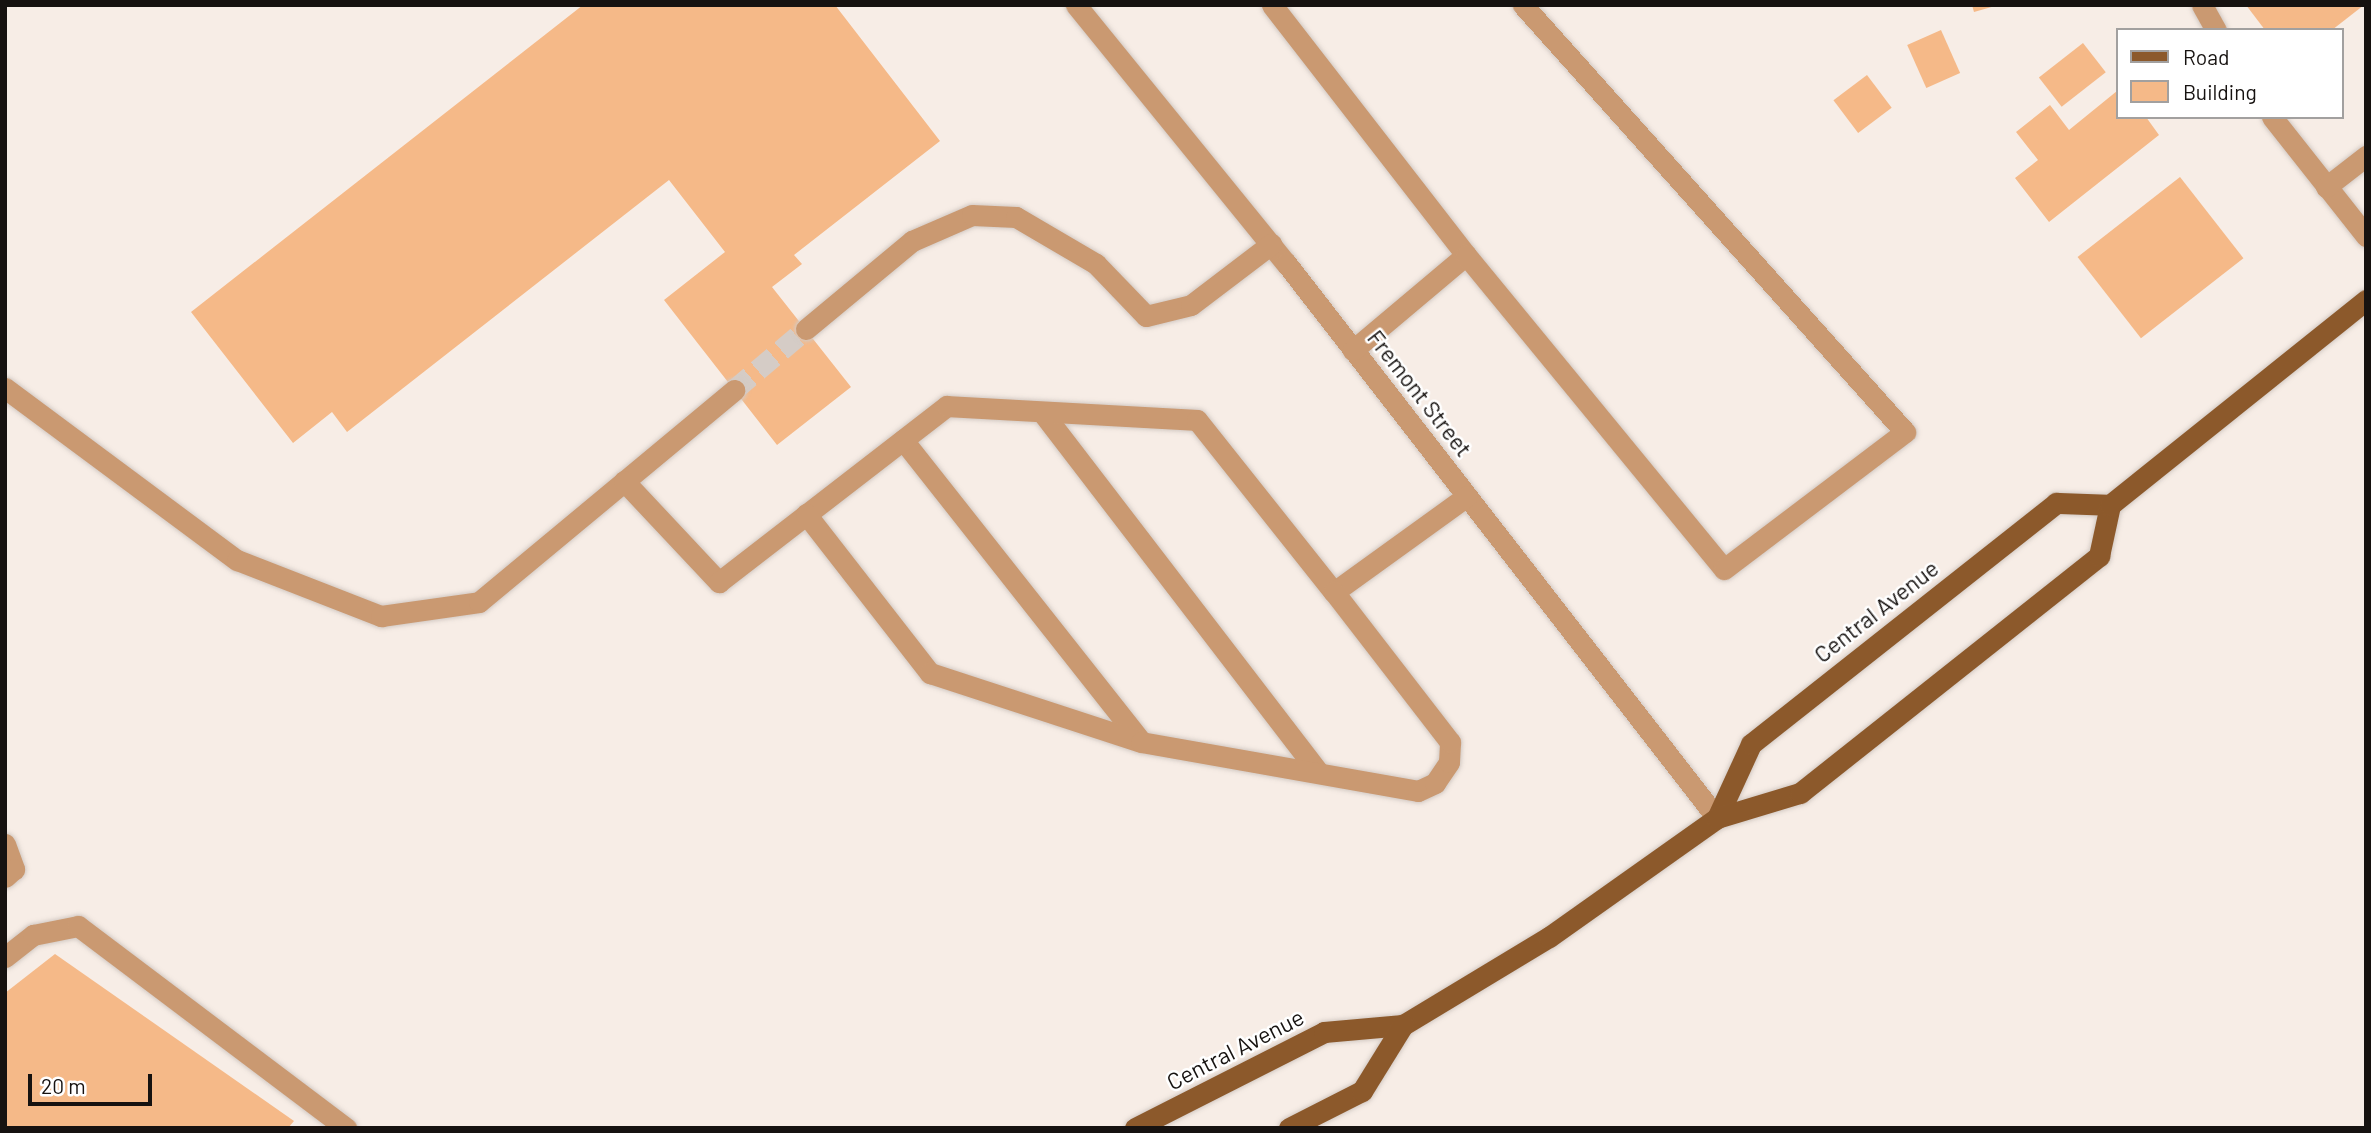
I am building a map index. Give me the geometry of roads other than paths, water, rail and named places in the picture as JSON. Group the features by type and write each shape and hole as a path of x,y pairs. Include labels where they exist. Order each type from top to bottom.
{"main road":[{"path":"2110,505 2366,300"},
{"name":"Central Avenue","path":"1135,1128 1324,1032 1403,1025 1549,937 1717,818 1800,793 2099,556 2110,505 2056,503 1751,744 1717,818"},
{"name":"Central Avenue","path":"1289,1128 1362,1091 1403,1025"}],"street":[{"path":"1272,5 1466,255 1724,569 1905,432 1523,5"},
{"path":"2202,5 2215,28"},
{"name":"Fremont Street","path":"1082,7 1271,244 1717,818"},
{"path":"2274,119 2366,236"},
{"path":"2326,187 2366,156"},
{"path":"806,329 912,241 972,215 1016,217 1096,264 1146,316 1191,305 1271,244"},
{"path":"1353,350 1466,255"},
{"path":"5,388 237,560 381,616 479,602 734,390"},
{"path":"624,481 719,582 806,514 947,406 1197,420 1450,742 1449,762 1435,783 1418,791 1141,742 930,673 806,514"},
{"path":"1042,412 1318,772"},
{"path":"903,440 1141,742"},
{"path":"1334,592 1467,496"},
{"path":"5,844 14,869 5,877"},
{"path":"5,957 33,935 78,926 346,1128"}],"tunnel":[{"path":"734,390 806,329"}]}
